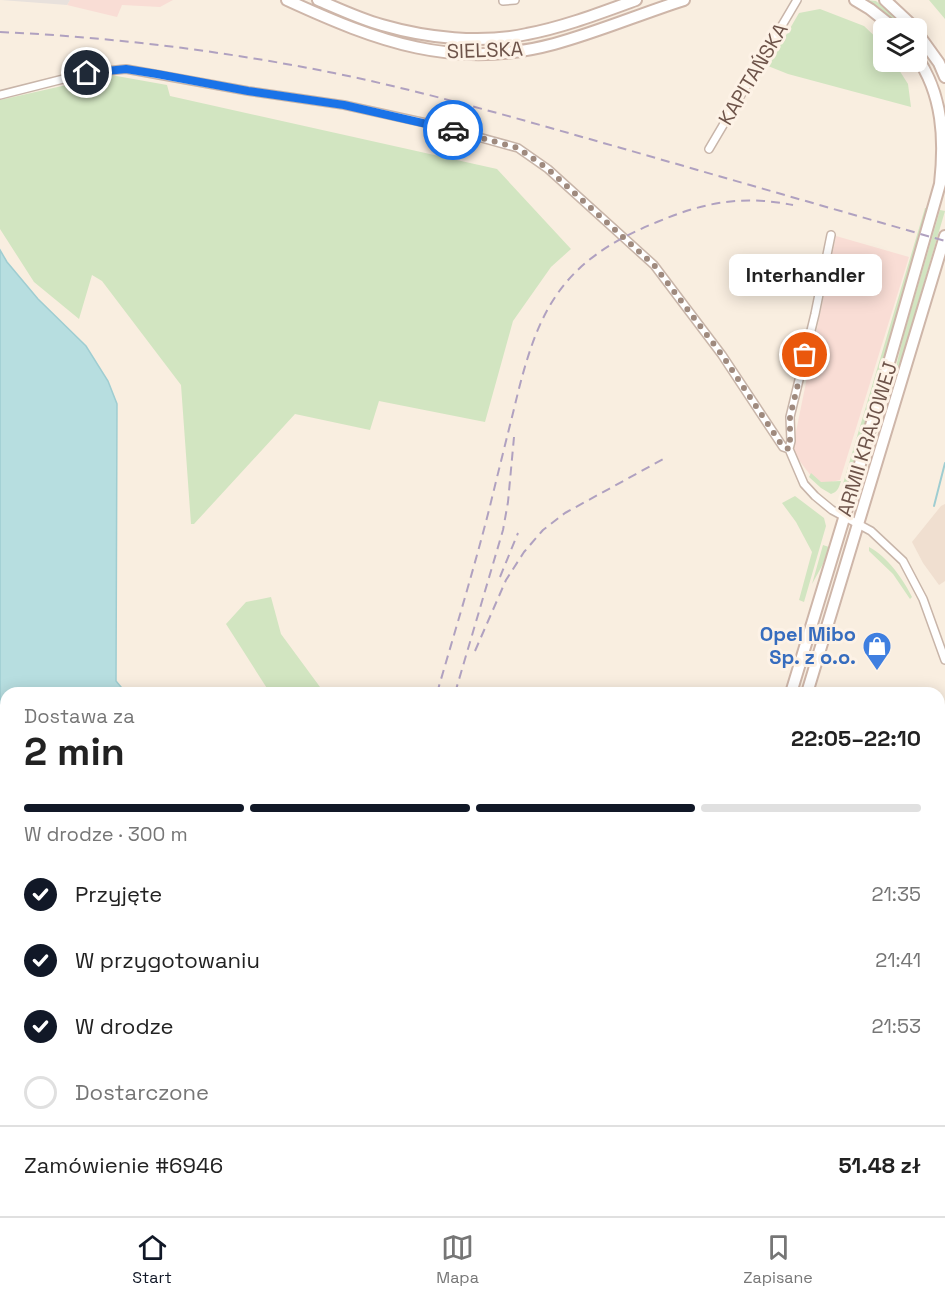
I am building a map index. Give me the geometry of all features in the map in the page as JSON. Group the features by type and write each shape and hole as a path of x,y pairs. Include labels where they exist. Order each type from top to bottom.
{"main road":[{"name":"SIELSKA","path":"287,0 334,21 400,45 439,53 479,54 521,51 555,44 684,0"},
{"name":"SIELSKA","path":"318,0 382,25 453,38 485,38 526,35 573,22 636,0"},
{"path":"855,0 881,18"},
{"path":"885,0 904,18"},
{"path":"927,46 945,77"},
{"path":"925,72 933,87 941,117 944,146 943,185"},
{"name":"ARMII KRAJOWEJ","path":"792,687 943,185"},
{"name":"ARMII KRAJOWEJ","path":"809,687 945,237"}],"street":[{"path":"503,1 515,0"},
{"name":"KAPITAŃSKA","path":"709,148 797,0"},
{"path":"0,95 87,73 126,69 248,91 344,105 518,148 548,169 654,265 722,355 783,447 789,449"},
{"path":"831,235 790,417 789,449 804,484 824,504 872,531 903,561 923,598 945,660"}],"shaded area":[{"path":"1,0 70,0 67,5"},
{"path":"70,0 173,0 160,7 122,5 117,17 67,5"},
{"path":"836,236 909,257 840,480 818,485 792,451"},
{"path":"945,504 945,581 939,585 923,563 912,542"}],"green space":[{"path":"866,0 876,1 896,18 891,18"},
{"path":"929,0 945,0 945,19"},
{"path":"820,9 864,26 873,35 873,72 900,72 908,84 911,107 788,74 768,66 799,13"},
{"path":"111,75 167,85 170,96 497,169 571,249 551,267 513,321 485,422 379,401 370,430 295,414 194,524 191,524 181,385 102,281 92,275 79,319 34,282 0,229 0,100"},
{"path":"925,208 929,208 845,491 842,487"},
{"path":"940,210 945,211 893,388 891,387 904,334"},
{"path":"811,473 821,482 841,481 838,489 831,494 809,477"},
{"path":"795,496 824,518 826,526 804,602 799,600 812,552 796,522 782,503"},
{"path":"823,545 829,547 812,584"},
{"path":"869,547 882,556 894,569 912,597 910,599 893,574 869,551"},
{"path":"271,597 281,634 320,687 266,687 226,624 246,602"}],"water":[{"path":"0,250 7,262 38,299 86,346 108,381 117,404 116,681 121,687 0,687"}],"waterway":[{"path":"934,506 945,463"}],"railway":[{"path":"0,32 84,37 168,46 334,73 442,98 945,241"},
{"path":"439,687 484,530 532,344 557,294 575,273 597,254 624,238 675,215 724,202 757,201 793,205"},
{"path":"457,687 503,530 514,437"},
{"path":"475,651 506,580 524,552 543,530 565,513 667,457"},
{"path":"500,577 518,533"}],"way so far":[{"path":"453,130 518,148 548,169 654,265 705,331 783,447 789,449 790,417 805,355"}],"place":[{"name":"Interhandler","path":"805,355"},
{"name":"Opel Mibo Sp. z o.o.","path":"877,672"}],"route":[{"path":"87,73 126,69 248,91 344,105 453,130"}]}
